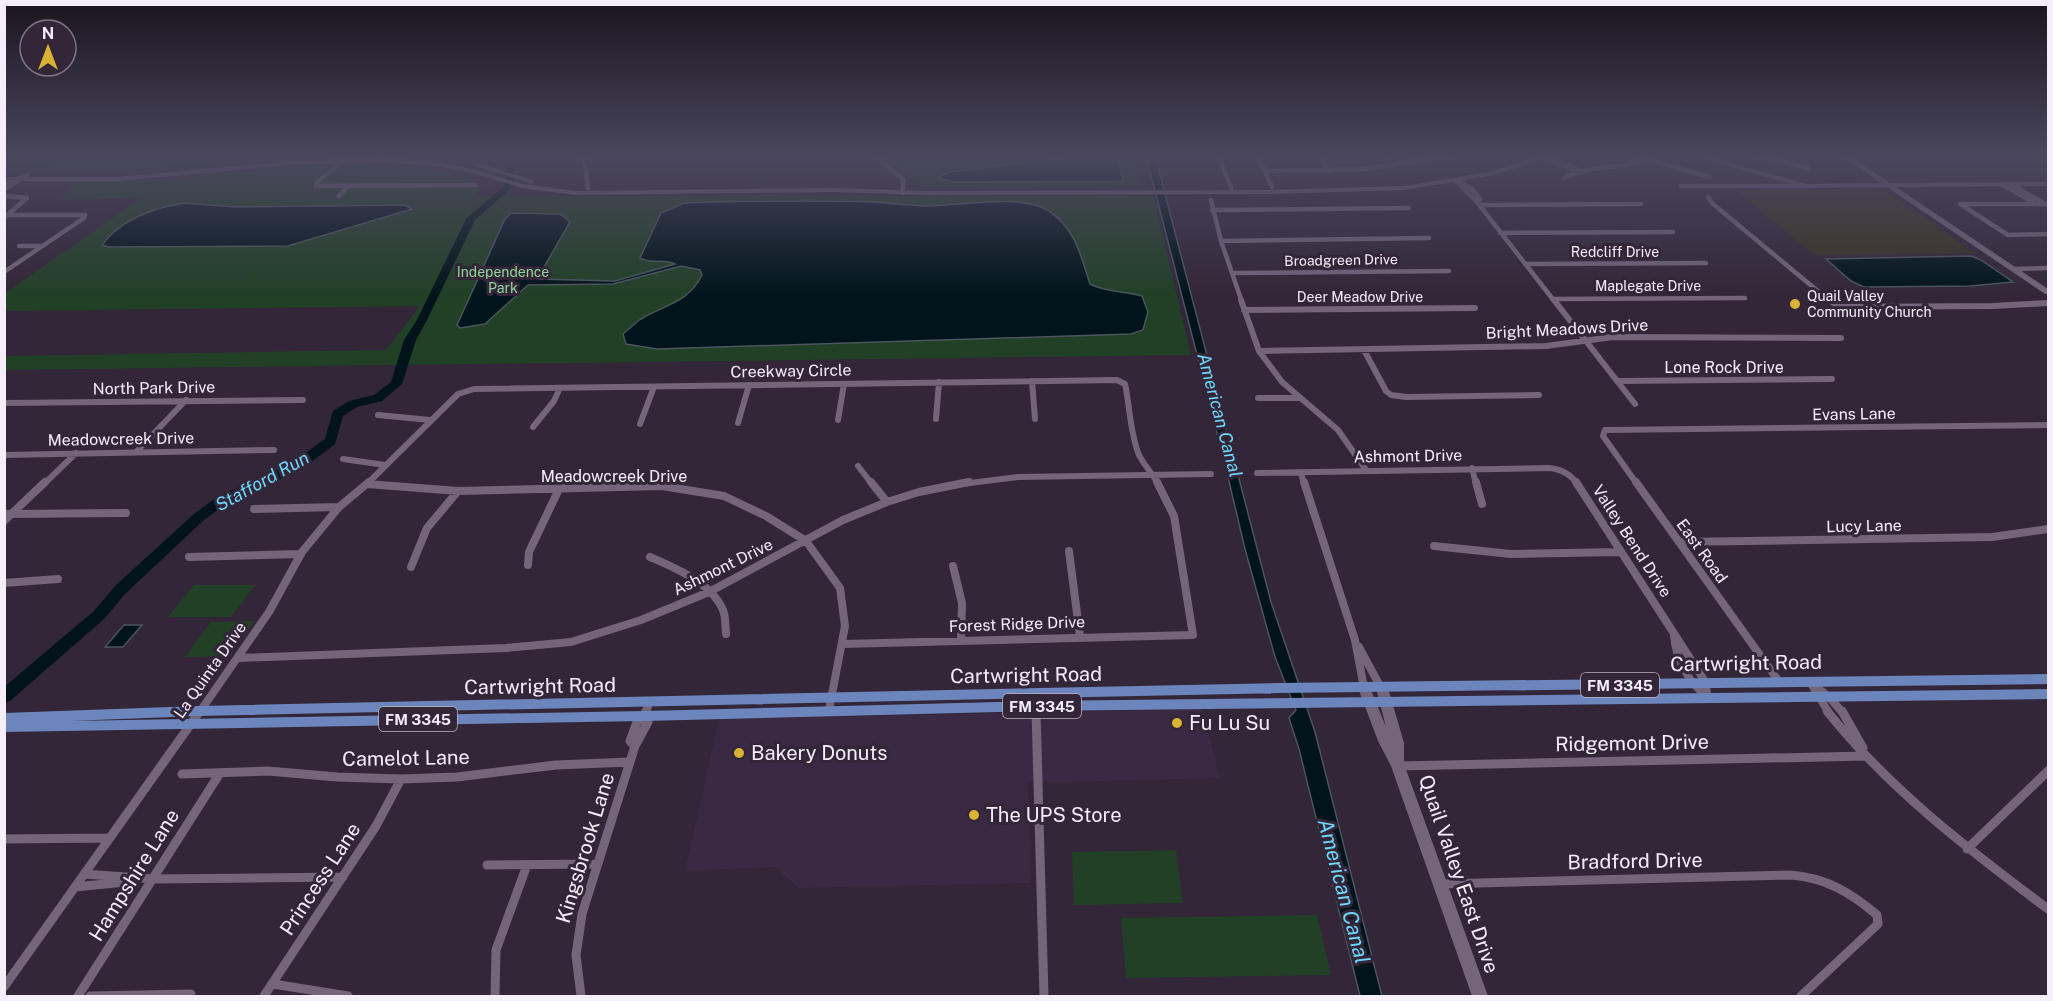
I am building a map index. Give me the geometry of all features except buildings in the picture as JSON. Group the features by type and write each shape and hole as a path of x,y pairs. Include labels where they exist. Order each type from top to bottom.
{"main road":[{"path":"1913,203 2049,292"},
{"name":"Cartwright Road","path":"4,727 30,722 195,717 647,710 1036,700 1280,688 2049,679"},
{"path":"1529,686 1536,700"},
{"name":"Quail Valley East Drive","path":"1364,688 1368,702 1398,766 1480,996"},
{"name":"Quail Valley East Drive","path":"1382,688 1397,743 1398,766"},
{"name":"Cartwright Road","path":"1036,700 1317,703 2049,694"},
{"name":"Cartwright Road","path":"4,718 30,722"}],"street":[{"path":"7,217 22,203"},
{"path":"1211,203 1221,241 1259,351 1282,382 1338,430 1366,470"},
{"path":"1714,203 1838,307 2001,306 2049,303"},
{"path":"1478,204 1641,204"},
{"path":"1478,204 1635,404"},
{"path":"2046,204 1960,204 2008,235 2049,234"},
{"path":"1212,210 1409,208"},
{"path":"4,272 85,215 7,217"},
{"path":"1500,233 1673,232"},
{"path":"1221,241 1429,238"},
{"path":"19,246 42,246"},
{"name":"Redcliff Drive","path":"1525,264 1706,263"},
{"path":"2014,269 2049,268"},
{"name":"Broadgreen Drive","path":"1232,273 1449,271"},
{"name":"Maplegate Drive","path":"1552,298 1745,298"},
{"name":"Deer Meadow Drive","path":"1245,309 1475,308"},
{"name":"Bright Meadows Drive","path":"1259,351 1546,346 1613,337 1841,338"},
{"path":"1364,350 1382,386 1391,394 1406,397 1539,395"},
{"name":"Lone Rock Drive","path":"1617,381 1832,380"},
{"path":"1032,381 1035,419"},
{"name":"Creekway Circle","path":"462,391 474,389 1121,381 1125,384 1140,458 1154,474"},
{"path":"936,418 939,382"},
{"path":"838,420 844,384"},
{"path":"738,423 749,385"},
{"path":"639,424 654,387"},
{"path":"533,427 554,401 560,388"},
{"name":"La Quinta Drive","path":"4,987 238,658 269,612 300,554 339,507 367,484 462,391"},
{"path":"1258,398 1299,398"},
{"path":"136,452 186,400"},
{"name":"North Park Drive","path":"4,403 303,400"},
{"path":"378,414 430,420"},
{"name":"Evans Lane","path":"1603,436 1605,430 2049,425"},
{"name":"East Road","path":"1603,436 1780,682"},
{"name":"Meadowcreek Drive","path":"4,454 274,450"},
{"path":"4,521 8,514 76,453"},
{"path":"343,459 385,465"},
{"path":"858,466 887,502"},
{"path":"1472,468 1482,504"},
{"name":"Ashmont Drive","path":"1257,473 1472,468 1560,469"},
{"name":"Valley Bend Drive","path":"1560,469 1574,477 1706,683 1707,698"},
{"name":"Quail Valley East Drive","path":"1301,472 1355,640 1364,688"},
{"name":"Forest Ridge Drive","path":"843,644 1193,635 1174,516 1154,474"},
{"name":"Ashmont Drive","path":"238,658 506,648 571,642 641,620 709,592 843,520 919,492 980,480 1211,474"},
{"name":"Meadowcreek Drive","path":"367,484 458,491 662,486 724,496 766,516 806,541 840,588 845,626 830,704"},
{"path":"528,565 530,552 559,489"},
{"path":"411,567 427,528 458,491"},
{"path":"254,509 339,507"},
{"path":"8,514 126,513"},
{"name":"Lucy Lane","path":"1679,542 1992,537 2049,529"},
{"path":"1434,546 1511,554 1620,552"},
{"path":"1069,551 1080,637"},
{"path":"189,557 300,554"},
{"path":"650,557 675,569 709,592 723,609 726,634"},
{"path":"953,566 960,584 964,612 961,640"},
{"path":"4,583 58,579"},
{"name":"Valley Bend Drive","path":"1674,635 1674,646 1689,683 1707,698"},
{"name":"Quail Valley East Drive","path":"1355,640 1382,688"},
{"path":"1810,682 1830,696 1852,726 1866,756"},
{"path":"1810,682 1816,696 1866,756 1926,815 1967,849 2049,909"},
{"path":"1036,700 1044,996"},
{"name":"Kingsbrook Lane","path":"580,996 576,979 577,936 596,864 635,746 648,722 647,710"},
{"name":"Ridgemont Drive","path":"1398,766 1866,756"},
{"name":"Camelot Lane","path":"182,774 268,771 337,777 457,777 556,765 630,762"},
{"path":"1967,849 2049,771"},
{"name":"Hampshire Lane","path":"78,996 220,773"},
{"name":"Princess Lane","path":"264,996 376,826 401,778"},
{"path":"4,839 108,838"},
{"path":"487,865 596,864"},
{"path":"494,996 496,950 527,865"},
{"path":"84,874 154,879 342,877"},
{"name":"Bradford Drive","path":"1441,884 1811,876 1849,891 1877,915 1878,924 1801,996"},
{"path":"75,887 154,879"},
{"path":"273,984 348,996"},
{"path":"90,996 191,994"}],"shaded area":[{"path":"1751,203 1902,203 1976,253 1815,255"},
{"path":"1202,709 1220,778 1028,783 1031,883 799,888 775,867 685,871 719,719"}],"green space":[{"name":"Independence Park","path":"134,203 1155,203 1191,355 5,370 5,356 386,350 420,306 5,311 4,294"},
{"path":"194,585 255,585 231,617 168,617"},
{"path":"254,621 229,656 185,657 211,622"},
{"path":"1176,850 1183,903 1074,905 1072,852"},
{"path":"1317,915 1331,975 1126,978 1121,918"}],"water":[{"path":"184,203 235,207 404,205 412,209 288,246 109,247 102,245 119,228 139,216"},
{"path":"684,203 880,203 927,206 1018,203 1038,206 1058,218 1071,234 1090,284 1102,289 1142,296 1148,312 1143,330 1131,334 657,349 626,344 623,334 634,324 690,292 702,275 700,270 681,266 613,284 528,285 485,324 460,328 457,325 505,219 511,213 560,214 570,222 537,279 615,281 675,264 640,258 661,213"},
{"name":"American Canal","path":"1158,203 1167,203 1271,602 1315,732 1382,996 1360,996 1299,749 1289,718 1296,710 1275,657 1245,549"},
{"path":"1971,256 1981,260 2013,282 1970,286 1864,287 1851,281 1826,259"},
{"path":"124,625 142,625 123,647 105,647"}],"waterway":[{"name":"Stafford Run","path":"4,697 99,615 120,590 199,517 222,500 297,466 331,441 337,414 353,404 378,398 396,384 410,340 471,219 490,203"}],"place":[{"name":"Quail Valley Community Church","path":"1795,304"},
{"name":"Fu Lu Su","path":"1177,723"},
{"name":"Bakery Donuts","path":"739,753"},
{"name":"The UPS Store","path":"974,815"}]}
